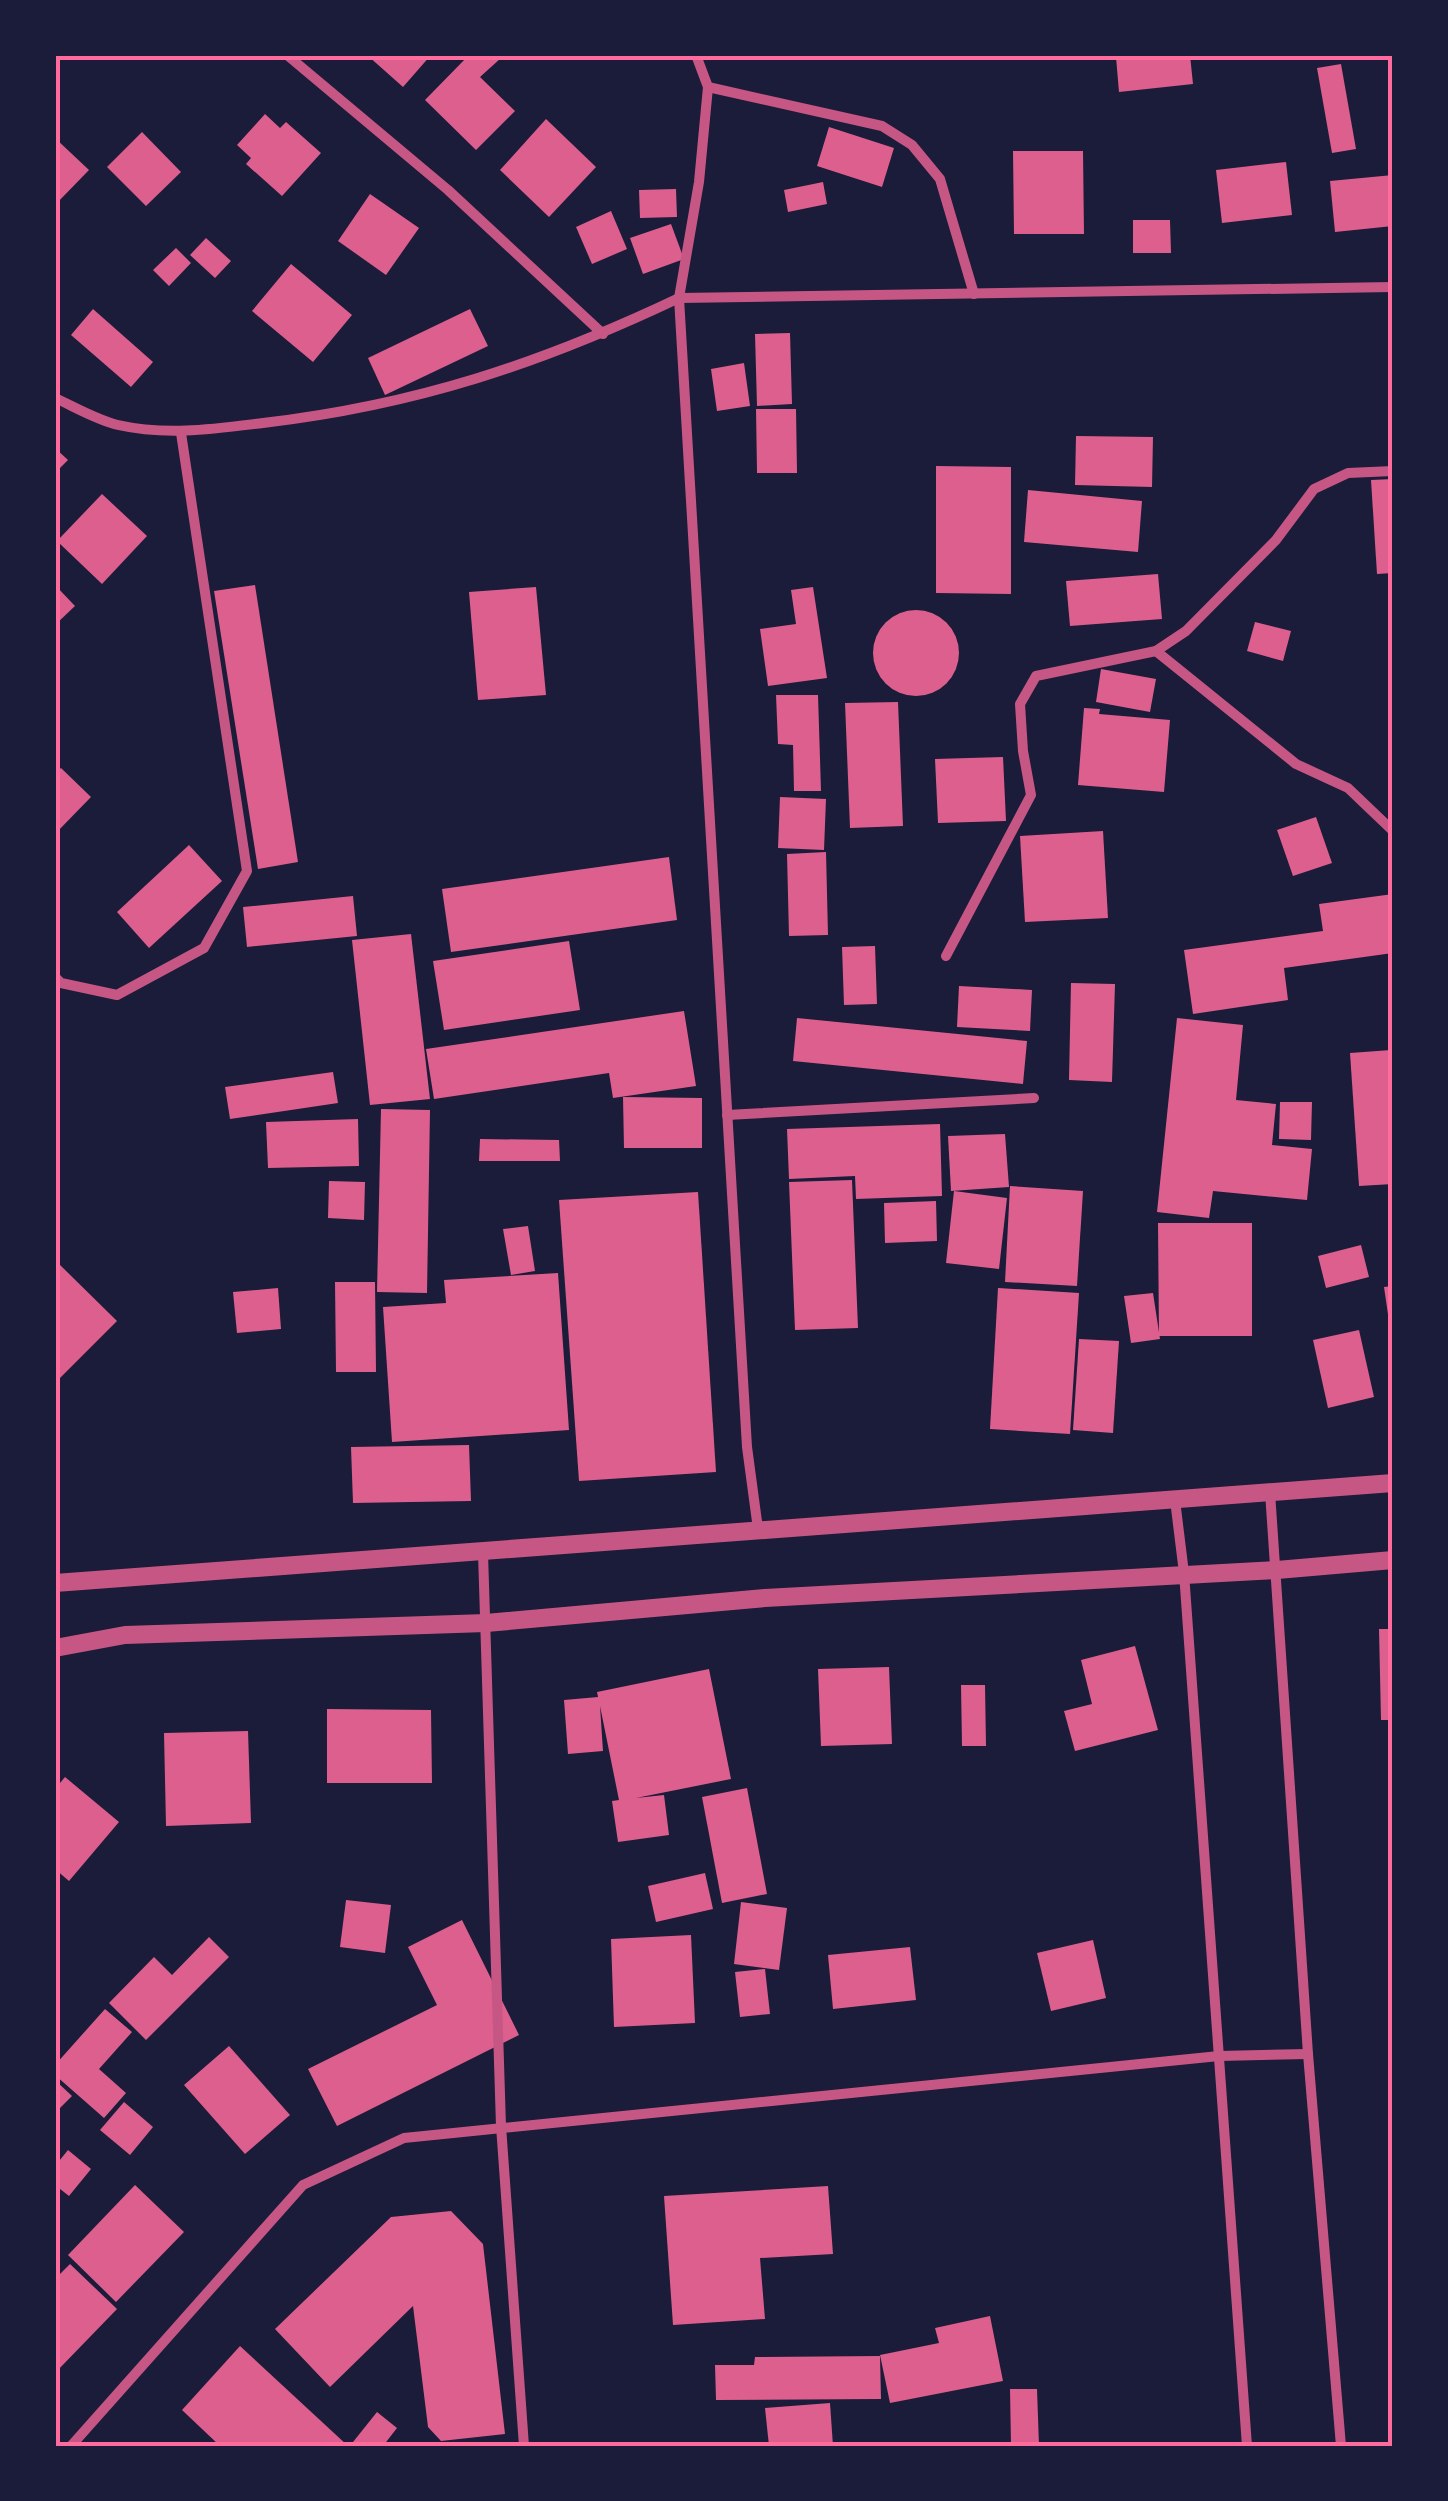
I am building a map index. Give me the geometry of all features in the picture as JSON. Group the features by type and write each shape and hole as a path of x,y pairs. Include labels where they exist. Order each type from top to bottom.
{"street":[{"path":"286,55 448,190 603,334"},
{"path":"696,55 708,87 698,182 679,298 748,1447 758,1529"},
{"path":"708,87 882,126 912,145 940,178 974,294"},
{"path":"55,398 116,424 181,433 344,414 473,382 603,334 679,298 1393,287"},
{"path":"55,977 61,983 117,995 204,948 247,871 181,433"},
{"path":"946,956 1032,795 1023,751 1020,704 1036,676 1156,651 1186,631 1276,540 1314,490 1348,473 1393,471"},
{"path":"1156,651 1296,764 1348,788 1393,831"},
{"path":"727,1115 1034,1098"},
{"path":"55,1583 1393,1483"},
{"path":"1270,1491 1308,2054 1341,2446"},
{"path":"1175,1500 1184,1573 1247,2446"},
{"path":"484,1553 501,2126 524,2446"},
{"path":"55,1648 125,1635 486,1622 764,1598 1393,1560"},
{"path":"71,2446 304,2184 404,2138 1220,2056 1308,2054"}],"building":[{"path":"367,55 431,55 403,87"},
{"path":"469,55 501,58 480,77 515,111 476,150 425,100"},
{"path":"1190,55 1193,84 1119,92 1116,57"},
{"path":"1341,64 1356,149 1332,153 1317,68"},
{"path":"265,114 280,128 286,122 321,153 282,196 246,164 251,158 237,145"},
{"path":"546,119 596,167 549,217 500,170"},
{"path":"829,127 894,148 882,187 817,166"},
{"path":"142,132 181,172 146,206 107,167"},
{"path":"55,138 89,170 55,205"},
{"path":"1013,151 1083,151 1084,234 1014,234"},
{"path":"1286,162 1292,215 1222,223 1216,170"},
{"path":"1393,175 1393,226 1335,232 1330,181"},
{"path":"823,182 827,204 788,212 784,190"},
{"path":"676,189 677,217 640,218 639,190"},
{"path":"370,194 419,228 386,275 338,241"},
{"path":"611,211 627,249 592,264 576,227"},
{"path":"1133,220 1170,220 1171,253 1133,253"},
{"path":"671,224 684,259 643,274 630,238"},
{"path":"206,238 231,261 215,278 190,255"},
{"path":"176,248 191,263 169,286 153,270"},
{"path":"291,264 352,315 313,362 252,311"},
{"path":"93,309 153,362 131,387 71,335"},
{"path":"470,309 488,346 385,395 368,358"},
{"path":"790,333 792,404 757,406 755,334"},
{"path":"744,363 750,406 717,411 711,369"},
{"path":"756,409 796,409 797,473 757,473"},
{"path":"1076,436 1153,437 1152,487 1075,485"},
{"path":"55,448 68,460 55,473"},
{"path":"936,466 1011,467 1011,594 936,593"},
{"path":"1393,479 1393,573 1377,574 1371,480"},
{"path":"1028,490 1142,501 1138,552 1024,542"},
{"path":"102,494 147,536 102,584 57,541"},
{"path":"1158,574 1162,619 1070,626 1066,581"},
{"path":"55,585 75,606 55,625"},
{"path":"255,585 298,862 258,869 214,591"},
{"path":"536,587 546,695 478,700 469,592"},
{"path":"813,587 827,678 768,686 760,629 796,624 791,590"},
{"path":"916,610 940,617 952,629 959,653 952,677 940,689 916,696 892,689 880,677 873,653 880,629 892,617"},
{"path":"1255,622 1291,631 1283,661 1247,651"},
{"path":"1101,669 1156,679 1150,712 1096,702"},
{"path":"776,695 818,695 821,791 794,791 793,745 778,744"},
{"path":"898,702 903,826 850,828 845,703"},
{"path":"1084,708 1100,709 1099,714 1170,720 1164,792 1078,785"},
{"path":"1003,757 1006,821 938,823 935,759"},
{"path":"61,768 91,797 55,834 55,773"},
{"path":"780,797 826,799 824,850 778,848"},
{"path":"1316,817 1332,863 1293,876 1277,830"},
{"path":"1103,831 1108,918 1025,922 1020,836"},
{"path":"189,845 222,881 149,948 117,912"},
{"path":"826,852 828,935 789,936 787,854"},
{"path":"669,857 677,920 451,952 442,889"},
{"path":"1393,894 1393,953 1284,968 1288,1000 1193,1014 1184,950 1323,931 1319,904"},
{"path":"353,896 357,936 247,947 243,907"},
{"path":"411,934 430,1099 370,1105 352,940"},
{"path":"569,941 580,1010 444,1030 433,961"},
{"path":"875,946 877,1004 844,1005 842,947"},
{"path":"1071,983 1115,984 1112,1082 1069,1080"},
{"path":"959,986 1032,990 1030,1031 957,1027"},
{"path":"684,1011 696,1086 613,1098 609,1073 434,1099 426,1049"},
{"path":"797,1018 1027,1041 1023,1084 793,1061"},
{"path":"1177,1018 1243,1025 1236,1100 1276,1104 1272,1145 1312,1149 1307,1200 1213,1191 1209,1218 1157,1212"},
{"path":"1391,1050 1393,1184 1359,1186 1350,1053"},
{"path":"333,1072 338,1103 230,1119 225,1087"},
{"path":"623,1097 702,1098 702,1148 624,1148"},
{"path":"1280,1102 1312,1102 1311,1140 1279,1139"},
{"path":"381,1109 430,1110 427,1293 377,1292"},
{"path":"358,1119 359,1166 268,1168 266,1122"},
{"path":"940,1124 942,1196 856,1199 855,1176 789,1179 787,1129"},
{"path":"1005,1134 1009,1187 951,1191 948,1136"},
{"path":"480,1139 559,1140 560,1161 479,1161"},
{"path":"852,1180 858,1328 795,1330 789,1182"},
{"path":"329,1181 365,1182 364,1220 328,1218"},
{"path":"1010,1186 1083,1191 1077,1286 1005,1282"},
{"path":"954,1191 1007,1198 999,1269 946,1263"},
{"path":"698,1192 716,1472 579,1481 559,1200"},
{"path":"936,1201 937,1241 885,1243 884,1203"},
{"path":"1158,1223 1252,1223 1252,1336 1159,1336"},
{"path":"528,1226 535,1271 511,1275 503,1229"},
{"path":"1361,1245 1369,1277 1326,1288 1318,1256"},
{"path":"55,1264 117,1321 55,1383"},
{"path":"558,1273 569,1430 392,1442 383,1307 446,1303 444,1280"},
{"path":"335,1282 375,1282 376,1372 336,1372"},
{"path":"1393,1286 1393,1335 1391,1335 1384,1287"},
{"path":"278,1288 281,1329 237,1333 233,1292"},
{"path":"998,1288 1079,1293 1070,1434 990,1429"},
{"path":"1153,1293 1160,1339 1131,1343 1124,1296"},
{"path":"1359,1330 1374,1397 1328,1408 1313,1340"},
{"path":"1079,1339 1119,1341 1113,1433 1073,1430"},
{"path":"469,1445 471,1501 353,1503 351,1447"},
{"path":"1379,1629 1393,1629 1393,1720 1381,1720"},
{"path":"1135,1646 1158,1730 1075,1751 1064,1711 1092,1704 1081,1660"},
{"path":"889,1667 892,1744 821,1746 818,1669"},
{"path":"709,1669 731,1779 636,1798 664,1795 669,1835 618,1842 612,1801 619,1800 600,1706 603,1751 568,1754 564,1700 598,1697 597,1692"},
{"path":"961,1685 985,1685 986,1746 962,1746"},
{"path":"327,1709 431,1710 432,1783 327,1783"},
{"path":"248,1731 251,1823 166,1826 164,1733"},
{"path":"65,1777 119,1822 69,1881 55,1869 55,1789"},
{"path":"747,1788 767,1894 722,1903 702,1797"},
{"path":"705,1873 713,1909 656,1922 648,1886"},
{"path":"346,1900 391,1905 385,1953 340,1947"},
{"path":"741,1902 787,1908 779,1970 734,1964"},
{"path":"462,1920 519,2035 337,2126 308,2069 437,2005 408,1947"},
{"path":"691,1935 695,2023 614,2027 611,1939"},
{"path":"209,1937 229,1957 146,2040 109,2003 154,1957 172,1975"},
{"path":"1093,1940 1106,1998 1051,2011 1037,1953"},
{"path":"910,1947 916,2000 833,2009 828,1955"},
{"path":"765,1969 770,2014 740,2017 735,1972"},
{"path":"105,2009 132,2032 99,2069 126,2093 104,2118 55,2075 55,2065"},
{"path":"229,2046 290,2115 245,2154 184,2085"},
{"path":"55,2080 72,2096 55,2113"},
{"path":"124,2102 153,2127 130,2155 100,2130"},
{"path":"68,2150 91,2169 69,2196 55,2185 55,2166"},
{"path":"135,2185 184,2232 116,2302 68,2255"},
{"path":"828,2186 833,2254 760,2258 765,2319 673,2325 664,2196"},
{"path":"451,2211 483,2244 505,2434 441,2441 428,2427 413,2306 330,2387 275,2329 391,2217"},
{"path":"70,2264 117,2309 55,2373 55,2279"},
{"path":"990,2316 1003,2381 890,2403 880,2355 939,2343 935,2328"},
{"path":"240,2346 348,2446 220,2446 182,2410"},
{"path":"880,2356 881,2399 716,2400 715,2365 754,2365 755,2357"},
{"path":"1010,2389 1037,2389 1039,2446 1011,2446"},
{"path":"830,2403 833,2446 769,2446 765,2408"},
{"path":"377,2412 397,2428 383,2446 358,2446 353,2442"}]}
